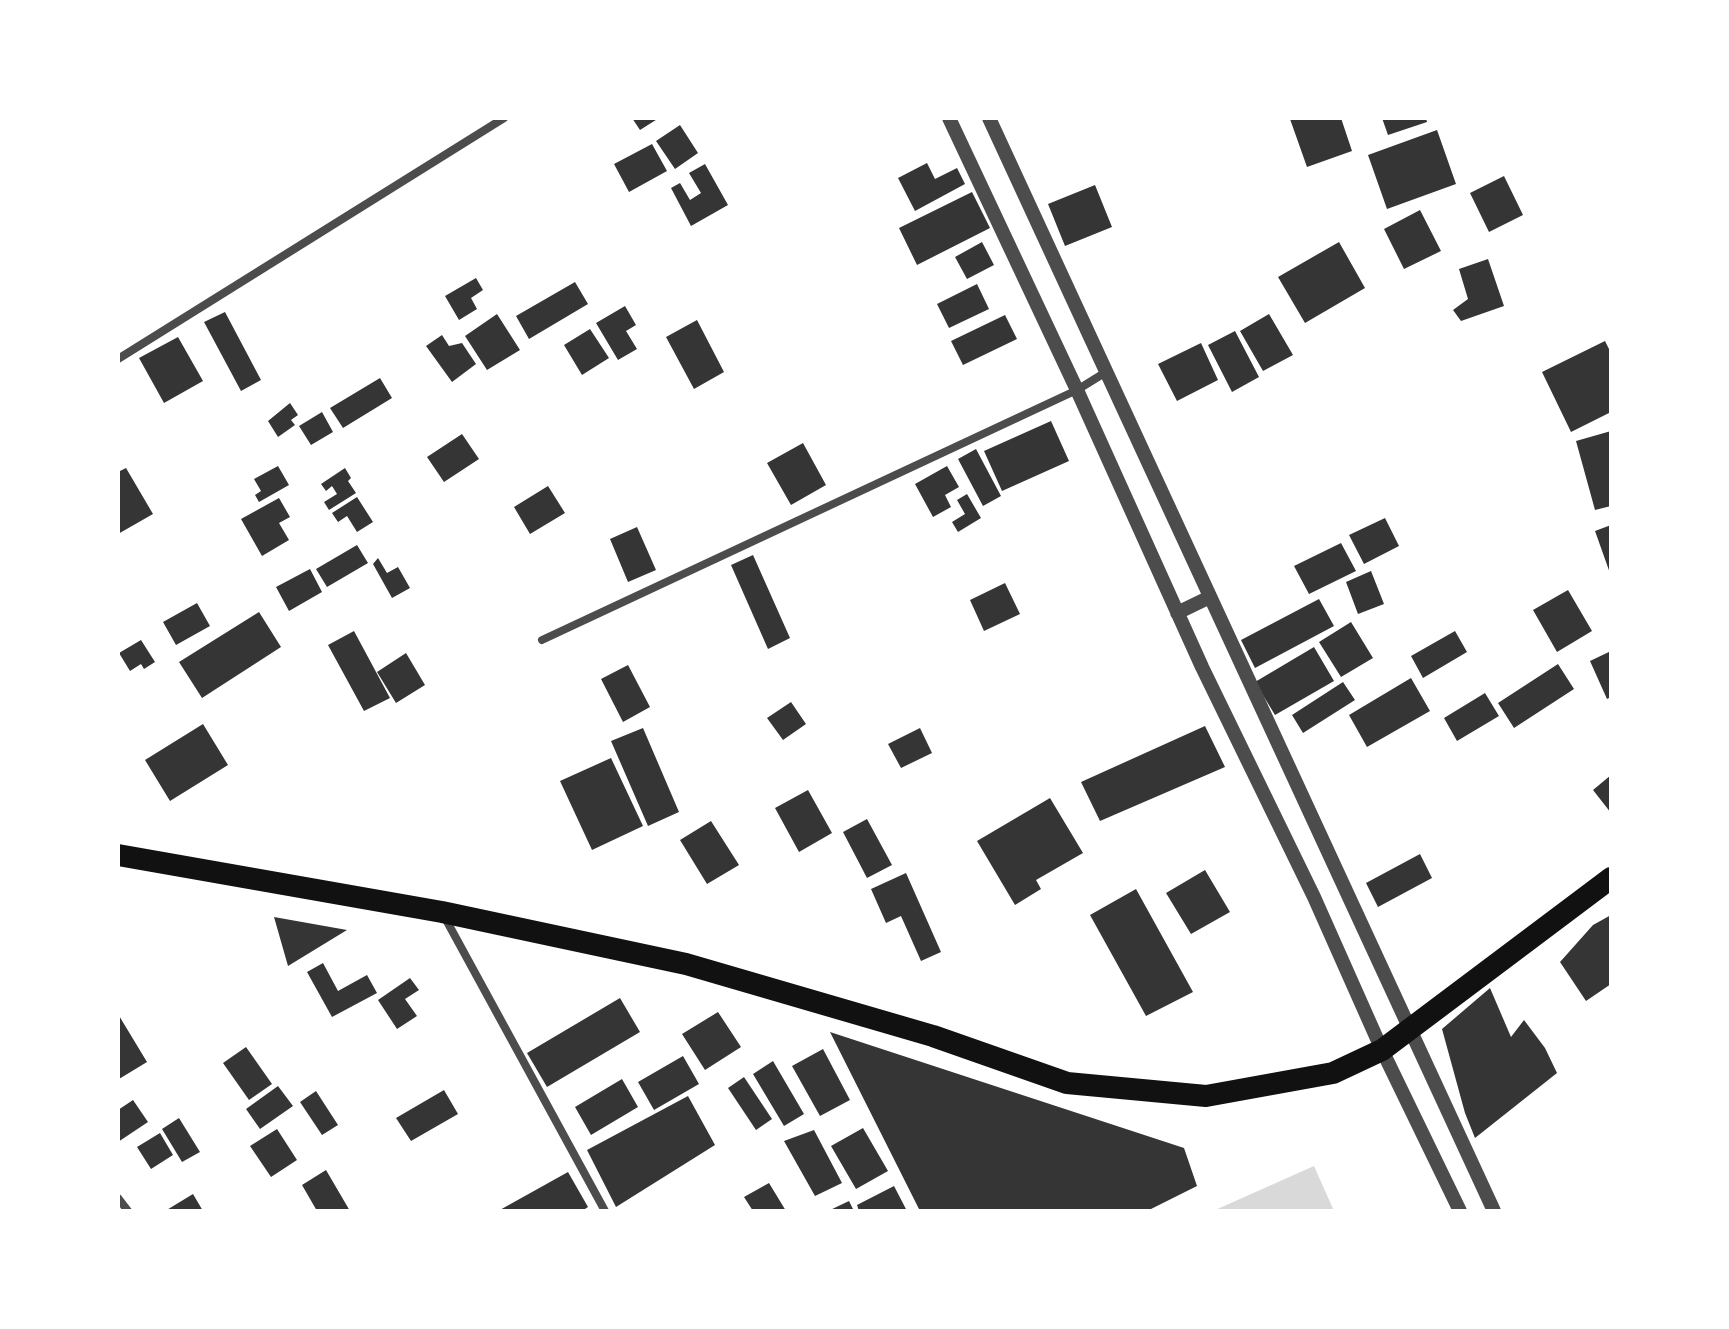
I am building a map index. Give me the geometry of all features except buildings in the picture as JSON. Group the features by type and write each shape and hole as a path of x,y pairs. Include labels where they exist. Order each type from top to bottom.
{"highway":[{"path":"118,855 442,912 686,964 933,1036 1067,1083 1206,1096 1333,1073 1382,1050 1611,878"}],"street":[{"path":"118,359 504,118"},
{"path":"949,118 1077,390 1177,613 1460,1211"},
{"path":"989,118 1494,1211"},
{"path":"542,640 1077,390 1106,372"},
{"path":"1177,613 1210,597"},
{"path":"442,912 605,1211"},
{"path":"118,1198 128,1211"}],"shaded area":[{"path":"1314,1166 1334,1211 1213,1211"}]}
